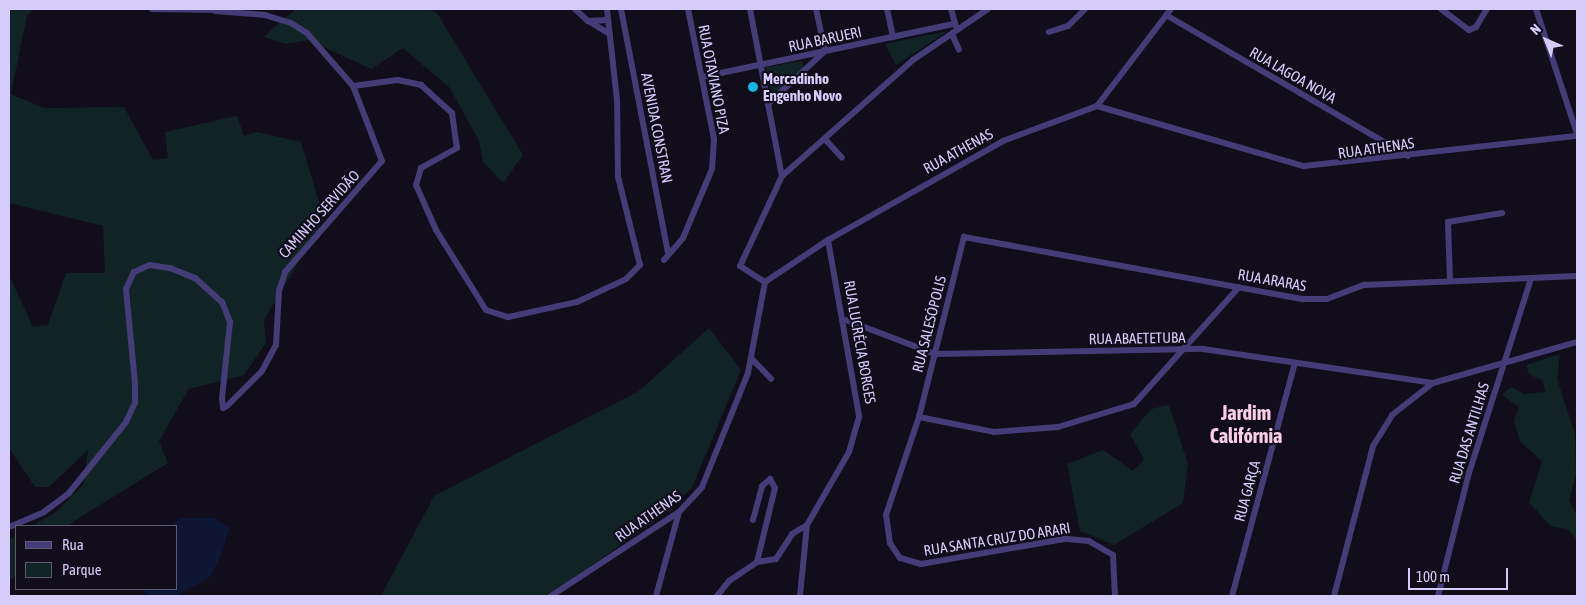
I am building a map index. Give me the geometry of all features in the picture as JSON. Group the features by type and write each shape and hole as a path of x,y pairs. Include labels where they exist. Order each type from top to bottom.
{"street":[{"path":"152,9 215,11 224,9"},
{"path":"575,9 588,21 610,34"},
{"path":"353,86 398,80 421,85 439,97 452,114 457,148 452,155 421,168 416,177 421,200 486,310 508,317 533,312 603,291 626,279 640,265 618,177 607,9"},
{"name":"AVENIDA CONSTRAN","path":"621,9 668,253"},
{"name":"RUA OTAVIANO PIZA","path":"664,260 668,253 683,238 712,169 714,139 688,9"},
{"path":"750,9 782,176"},
{"path":"768,104 825,51 816,9"},
{"path":"887,9 893,37"},
{"path":"951,9 956,27"},
{"path":"765,282 740,266 782,176 913,60 952,34 956,27 988,9"},
{"path":"1049,32 1068,26 1085,9"},
{"path":"1097,106 1171,9"},
{"path":"1441,9 1469,30 1476,27 1487,9"},
{"path":"1536,9 1577,135"},
{"name":"CAMINHO SERVIDÃO","path":"9,527 44,512 70,493 126,422 134,403 135,383 126,289 141,268 170,268 195,278 222,302 230,322 223,408 242,395 262,371 276,345 279,290 285,272 382,161 353,86 307,33 291,22 215,11"},
{"name":"RUA LAGOA NOVA","path":"1166,15 1408,156"},
{"path":"588,21 608,20"},
{"name":"RUA BARUERI","path":"702,77 893,37 956,27"},
{"path":"952,34 959,50"},
{"name":"RUA ATHENAS","path":"551,596 679,512 702,488 751,358 765,282 828,240 979,152 1097,106 1304,166 1408,156 1577,135"},
{"path":"825,139 842,158"},
{"path":"1450,280 1448,222 1502,213"},
{"name":"RUA ARARAS","path":"964,237 1318,300 1364,285 1577,276"},
{"name":"RUA SALESÓPOLIS","path":"920,417 964,237"},
{"name":"RUA LUCRÉCIA BORGES","path":"800,596 807,524 856,432 858,398 846,320 828,240"},
{"name":"RUA DAS ANTILHAS","path":"1438,596 1469,473 1531,278"},
{"path":"920,417 994,432 1058,427 1134,404 1239,286"},
{"name":"RUA ABAETETUBA","path":"846,320 935,354 1203,349 1433,383"},
{"path":"1334,596 1380,431 1406,401 1433,383 1577,342"},
{"path":"751,358 771,378"},
{"name":"RUA GARÇA","path":"1232,596 1295,363"},
{"name":"RUA SANTA CRUZ DO ARARI","path":"920,417 886,515 890,543 900,558 921,564 1079,539 1100,545 1113,555 1115,596"},
{"path":"753,520 762,486 772,480 775,488 757,562"},
{"path":"656,596 679,512"},
{"name":"RUA LUCRÉCIA BORGES","path":"718,596 729,580 757,562 776,559 792,534 807,524"}],"green space":[{"path":"9,9 34,9 27,15 11,94 44,108 124,107 153,160 168,158 165,132 237,116 244,136 257,132 301,142 324,219 264,320 266,343 244,375 189,389 159,441 168,463 68,525 34,525 56,512 83,485 88,450 49,487 35,487 9,448 9,275 33,327 48,325 66,273 105,273 103,226 9,203"},
{"path":"296,9 428,9 437,13 523,155 503,183 483,162 479,141 450,88 403,48 371,69 309,40 286,44 263,37"},
{"path":"948,31 896,65 885,44"},
{"path":"802,61 804,68 771,98 766,67"},
{"path":"709,328 741,370 692,488 652,523 547,596 381,596 434,496 639,391"},
{"path":"1560,354 1557,379 1575,434 1576,474 1569,501 1577,516 1577,539 1567,529 1550,526 1529,502 1542,462 1520,441 1514,421 1519,407 1502,395 1511,387 1524,394 1545,392 1543,381 1529,374 1526,365"},
{"path":"1169,405 1188,464 1183,503 1114,545 1080,531 1067,464 1103,450 1133,471 1144,460 1130,434 1151,409"},
{"path":"15,536 15,576 9,581 9,540"}],"water":[{"path":"180,518 215,518 229,528 222,553 210,577 175,596 149,596 141,590 178,590 178,525 172,525"}],"place":[{"name":"Mercadinho Engenho Novo","path":"753,87"}],"district":[{"name":"Jardim Califórnia","path":"1246,424"}]}
